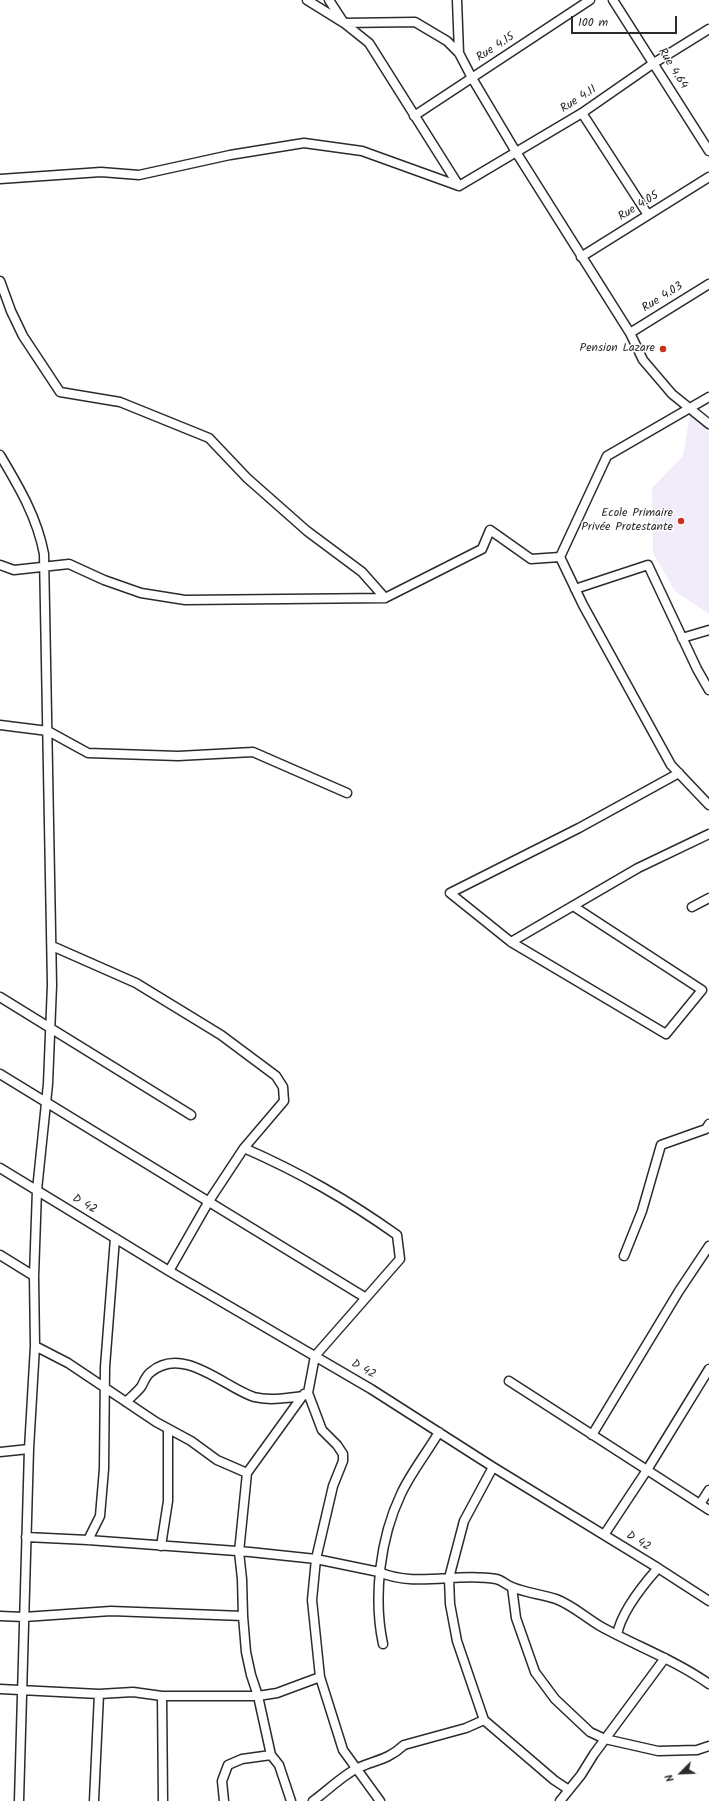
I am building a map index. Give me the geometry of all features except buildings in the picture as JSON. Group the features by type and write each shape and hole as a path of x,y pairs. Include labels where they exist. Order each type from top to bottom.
{"street":[{"path":"307,0 344,23 369,43 459,186"},
{"path":"329,0 344,23"},
{"path":"457,0 459,53"},
{"name":"Rue 4.15","path":"414,116 590,0"},
{"name":"Rue 4.64","path":"613,0 709,151"},
{"path":"344,23 415,22 447,41 459,53 472,78 516,152 630,333 643,360 672,394 709,424"},
{"name":"Rue 4.11","path":"459,186 582,113 654,63 709,29"},
{"path":"582,113 648,215"},
{"path":"0,179 101,172 139,176 230,155 304,143 362,151 459,186"},
{"name":"Rue 4.05","path":"581,257 709,177"},
{"path":"0,281 11,311 24,336 60,392 120,402 209,438 247,478 307,532 362,572 385,598"},
{"name":"Rue 4.03","path":"630,333 709,284"},
{"path":"560,558 607,456 709,396"},
{"path":"0,455 29,505 41,538 44,566 52,946 52,985 46,1102 36,1190 34,1276 35,1346 29,1449 19,1801"},
{"path":"0,565 14,570 70,564 104,580 141,593 185,600 385,598 482,549 490,530 531,559 560,558"},
{"path":"560,558 575,589 671,765 709,805"},
{"path":"575,589 648,565 682,638 709,690"},
{"path":"682,638 709,630"},
{"path":"0,725 48,731 88,754 178,756 253,752 347,793"},
{"path":"573,906 702,990 666,1034 511,942 450,892 579,828 679,773"},
{"path":"511,942 638,868 709,834"},
{"path":"692,907 709,898"},
{"path":"52,946 136,983 221,1035 276,1076 283,1088 284,1101 244,1148 209,1202 170,1271"},
{"path":"0,997 191,1115"},
{"path":"0,1074 366,1298"},
{"path":"624,1256 642,1212 661,1145 706,1129 709,1124"},
{"path":"244,1148 289,1168 321,1185 397,1235 400,1259 315,1356 309,1387 309,1396 322,1430 337,1444 342,1454 343,1461 333,1486 316,1559 312,1600 320,1677 343,1750 380,1801"},
{"name":"D 42","path":"0,1168 170,1271 315,1356 709,1601"},
{"path":"88,1540 100,1516 104,1469 105,1367 115,1238"},
{"path":"592,1434 679,1291 709,1246"},
{"path":"0,1255 34,1276"},
{"path":"35,1346 68,1363 168,1429 192,1442 217,1460 247,1473"},
{"path":"126,1402 141,1387 150,1372 161,1366 181,1363 204,1370 254,1397 270,1399 303,1396"},
{"path":"604,1535 647,1470 709,1369"},
{"path":"509,1381 709,1510"},
{"path":"291,1801 278,1765 271,1755 258,1696 251,1675 246,1652 239,1552 247,1473 309,1387"},
{"path":"161,1546 168,1501 168,1429"},
{"path":"383,1644 379,1626 379,1572 388,1528 401,1494 439,1432"},
{"path":"0,1452 29,1449"},
{"path":"493,1467 464,1521 449,1578 450,1604 457,1642 484,1720 554,1780 569,1790"},
{"path":"700,1504 709,1490"},
{"path":"26,1537 88,1540 316,1559 387,1575 424,1580 479,1576 498,1579 512,1587 556,1600 617,1635 693,1673 709,1684"},
{"path":"617,1635 619,1627 640,1588 658,1568"},
{"path":"512,1587 516,1618 535,1672 555,1699 590,1732 605,1739 658,1751 697,1750 709,1746"},
{"path":"0,1616 24,1617 111,1611 243,1616"},
{"path":"560,1801 665,1658"},
{"path":"0,1689 99,1694 133,1692 162,1696 258,1696 277,1693 320,1677"},
{"path":"94,1801 99,1694"},
{"path":"162,1696 163,1801"},
{"path":"313,1801 357,1768 379,1762 404,1745 466,1728 484,1720"},
{"path":"224,1801 222,1781 228,1765 242,1759 271,1755"}],"shaded area":[{"name":"Ecole Primaire Privée Protestante","path":"690,415 709,430 709,614 675,591 653,553 652,488 683,456"}],"place":[{"name":"Pension Lazare","path":"663,349"},
{"name":"Ecole Primaire Privée Protestante","path":"681,521"}]}
